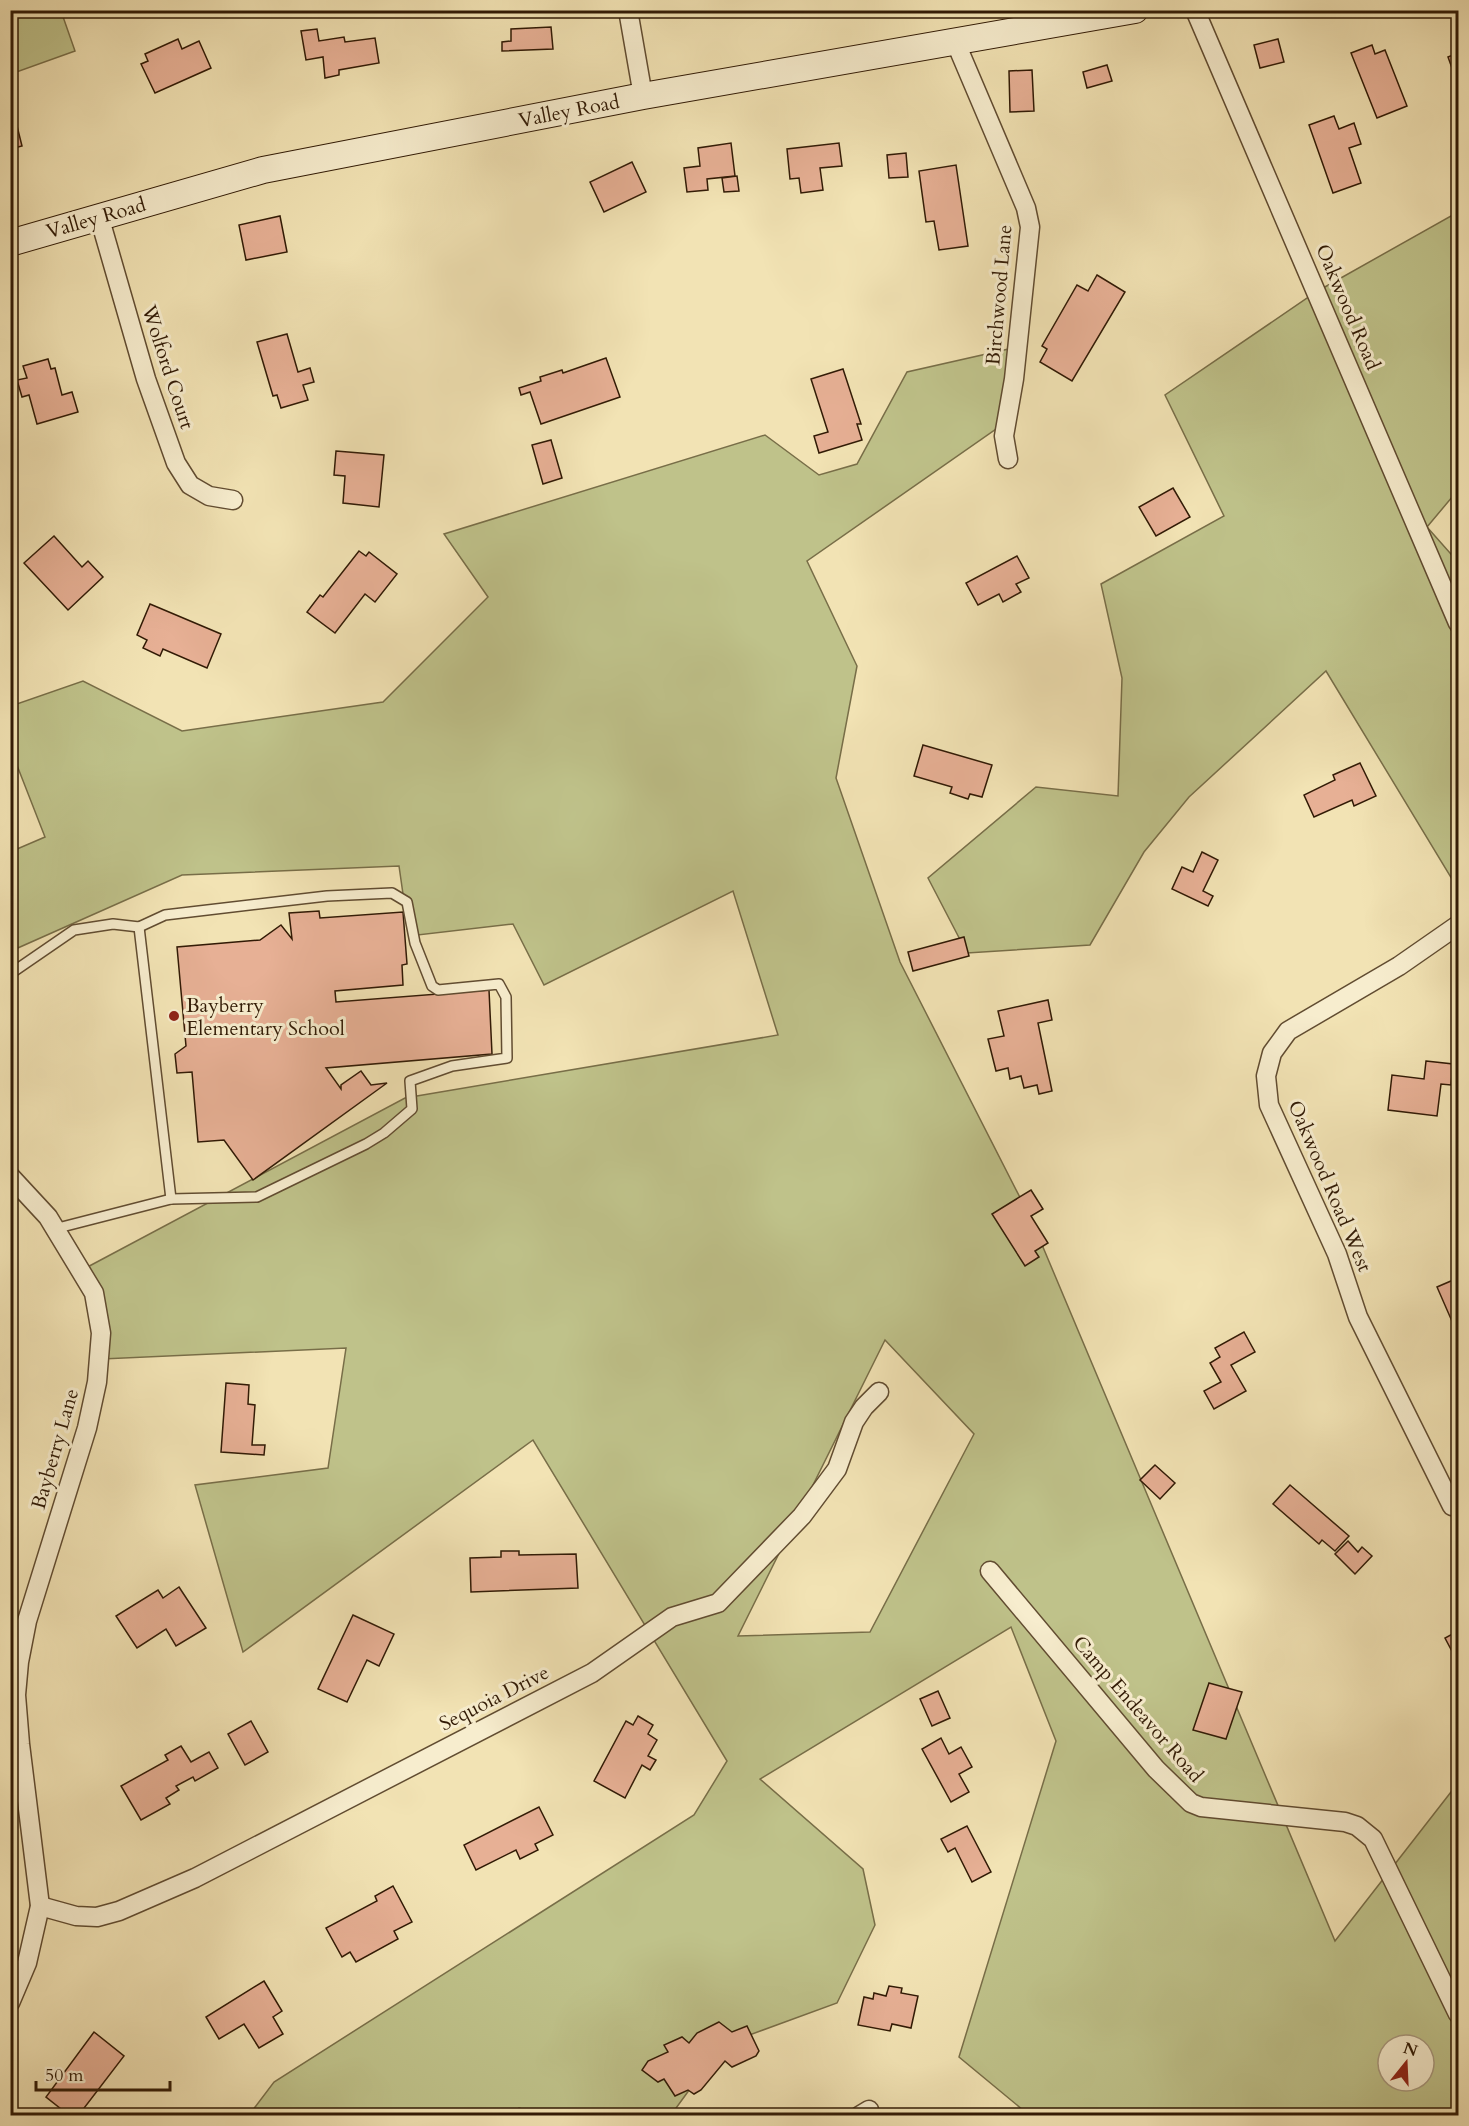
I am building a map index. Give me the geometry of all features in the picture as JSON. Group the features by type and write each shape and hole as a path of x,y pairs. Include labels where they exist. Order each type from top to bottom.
{"main road":[{"name":"Valley Road","path":"10,243 263,170 643,96 1135,10"}],"street":[{"path":"628,10 643,96"},
{"name":"Oakwood Road","path":"1195,10 1458,623"},
{"name":"Birchwood Lane","path":"955,41 1026,208 1030,227 1014,379 1004,436 1008,459"},
{"name":"Wolford Court","path":"99,216 146,379 176,463 189,485 209,495 232,500"},
{"name":"Oakwood Road West","path":"1452,1506 1358,1317 1337,1254 1269,1105 1266,1076 1272,1053 1288,1031 1400,966 1458,925"},
{"name":"Bayberry Lane","path":"10,1176 48,1217 94,1293 101,1333 97,1382 87,1428 27,1621 19,1662 16,1695 20,1744 40,1906 27,1963 10,2003"},
{"name":"Sequoia Drive","path":"40,1906 76,1916 97,1917 119,1911 195,1878 592,1673 672,1617 718,1603 809,1506 837,1469 854,1422 864,1407 879,1392"},
{"name":"Camp Endeavor Road","path":"990,1571 1156,1769 1191,1803 1201,1807 1345,1822 1357,1826 1373,1839 1458,2014"}],"lane":[{"path":"10,975 74,930 113,924 139,927 165,915 219,907 327,896 392,893 407,902 414,944 432,986 438,990 499,984 506,997 507,1058 452,1066 410,1081 412,1109 384,1134 257,1197 171,1199 54,1229"},
{"path":"139,927 171,1199"}],"green space":[{"path":"10,11 61,11 75,51 11,74"},
{"path":"1458,212 1458,490 1427,527 1458,562 1458,895 1452,879 1326,671 1189,797 1144,852 1090,945 967,953 928,878 1036,787 1118,796 1122,678 1101,584 1224,516 1165,395 1316,292"},
{"path":"1013,348 1006,422 807,561 857,666 836,778 900,962 1032,1221 1335,1941 1458,1783 1458,2115 1029,2115 959,2057 1056,1741 1011,1627 760,1779 863,1869 875,1925 837,2003 722,2045 671,2115 549,2116 519,2108 511,2116 249,2115 274,2082 694,1815 727,1761 533,1440 243,1652 195,1485 328,1468 346,1348 102,1359 80,1271 405,1098 778,1035 733,891 544,985 513,924 409,936 399,866 182,875 11,951 10,852 45,837 11,750 11,706 83,681 182,731 383,702 488,597 444,534 765,435 819,475 857,464 907,372","holes":["885,1340 974,1434 870,1632 738,1636"]}],"building":[{"path":"674,10 712,10 675,17"},
{"path":"551,27 553,49 502,51 502,42 511,41 511,29"},
{"path":"317,29 319,41 344,37 345,42 375,38 379,63 339,70 339,75 325,78 323,57 306,60 301,31"},
{"path":"178,39 182,49 199,41 211,68 155,93 141,64 148,61 145,54"},
{"path":"1278,39 1284,62 1260,68 1254,45"},
{"path":"1372,45 1375,54 1385,50 1407,106 1377,118 1351,53"},
{"path":"1458,53 1458,85 1448,57"},
{"path":"1107,65 1112,81 1087,88 1083,72"},
{"path":"1032,70 1034,111 1010,112 1009,71"},
{"path":"1334,116 1339,129 1354,123 1361,144 1349,148 1361,183 1333,193 1309,125"},
{"path":"15,118 22,146 10,149 10,119"},
{"path":"731,143 735,176 707,179 708,190 687,192 684,168 700,166 698,148"},
{"path":"839,143 842,166 820,168 823,190 801,193 799,178 790,179 787,149"},
{"path":"906,153 908,177 889,178 887,155"},
{"path":"632,162 646,192 604,212 590,182"},
{"path":"956,165 968,246 939,250 934,221 926,222 919,171"},
{"path":"737,176 739,191 724,192 722,178"},
{"path":"280,216 287,252 246,260 239,225"},
{"path":"1097,275 1125,292 1072,381 1040,362 1047,349 1042,346 1077,285 1088,291"},
{"path":"287,334 298,372 310,368 314,382 303,385 308,400 281,408 277,395 273,396 257,342"},
{"path":"606,358 620,397 541,424 530,392 521,395 519,388 541,381 540,377 562,370 563,373"},
{"path":"48,359 51,369 55,368 62,395 72,392 78,412 37,424 29,395 22,397 17,380 27,378 23,366"},
{"path":"843,369 861,424 857,424 862,440 819,453 814,436 828,432 811,379"},
{"path":"551,440 562,478 543,484 532,445"},
{"path":"336,451 384,455 379,507 343,503 345,476 334,475"},
{"path":"1173,488 1190,517 1156,536 1139,507"},
{"path":"54,536 82,567 88,561 103,577 68,610 24,563"},
{"path":"359,551 366,556 369,552 397,574 375,602 365,594 335,633 307,612 320,595 323,597"},
{"path":"1017,556 1029,578 1016,584 1021,592 1003,602 999,594 978,605 966,583"},
{"path":"150,604 221,634 207,668 163,649 160,656 143,648 147,640 137,635"},
{"path":"923,745 992,765 982,797 970,794 968,799 950,793 952,787 914,776"},
{"path":"1360,763 1376,796 1354,806 1352,800 1314,817 1304,795 1335,780 1333,775"},
{"path":"1202,852 1218,860 1203,891 1213,896 1208,906 1172,889 1182,867 1193,872"},
{"path":"319,911 320,918 403,912 407,964 402,965 403,985 335,991 336,1002 489,990 492,1054 326,1068 341,1089 341,1085 361,1071 371,1085 387,1083 253,1180 224,1140 198,1142 192,1072 177,1073 175,1054 186,1046 177,947 260,940 281,925 292,939 289,913"},
{"path":"964,937 969,956 913,971 908,952"},
{"path":"1048,1000 1052,1020 1038,1023 1052,1091 1039,1094 1037,1085 1024,1088 1021,1076 1010,1079 1008,1068 996,1071 988,1039 1004,1036 998,1011"},
{"path":"1426,1061 1453,1064 1451,1085 1441,1084 1437,1116 1388,1110 1392,1075 1424,1079"},
{"path":"1031,1190 1043,1209 1031,1216 1048,1243 1035,1251 1039,1257 1025,1266 992,1214"},
{"path":"1458,1278 1458,1335 1437,1287"},
{"path":"1244,1332 1255,1352 1231,1365 1246,1391 1214,1409 1204,1391 1221,1382 1210,1363 1220,1357 1215,1348"},
{"path":"226,1383 249,1385 248,1404 255,1405 252,1445 265,1445 264,1455 221,1452"},
{"path":"1155,1465 1175,1483 1160,1499 1140,1480"},
{"path":"1290,1485 1349,1536 1335,1551 1322,1540 1319,1544 1273,1504"},
{"path":"1348,1541 1358,1552 1362,1547 1372,1556 1355,1574 1335,1554"},
{"path":"501,1551 519,1551 519,1555 576,1554 578,1588 471,1592 470,1558 501,1557"},
{"path":"179,1587 206,1628 176,1646 166,1629 137,1648 116,1616 158,1590 163,1598"},
{"path":"353,1615 394,1634 379,1666 367,1660 347,1702 318,1689"},
{"path":"1458,1631 1458,1655 1455,1657 1445,1638"},
{"path":"1209,1683 1242,1692 1226,1739 1193,1730"},
{"path":"938,1691 950,1718 932,1726 920,1699"},
{"path":"638,1716 653,1725 648,1734 657,1740 648,1756 656,1760 650,1770 642,1765 625,1798 594,1781 626,1721 633,1725"},
{"path":"251,1721 268,1752 245,1765 228,1734"},
{"path":"941,1738 949,1754 961,1747 972,1767 959,1774 969,1792 951,1802 922,1749"},
{"path":"181,1746 191,1762 209,1752 218,1768 195,1781 193,1777 176,1786 179,1790 166,1798 170,1804 141,1820 121,1786 168,1760 165,1755"},
{"path":"539,1807 553,1835 535,1844 538,1850 520,1859 516,1850 476,1870 464,1845"},
{"path":"967,1826 991,1872 972,1882 955,1848 948,1852 941,1839"},
{"path":"393,1886 412,1922 394,1931 398,1939 356,1962 350,1952 342,1957 326,1928 377,1901 375,1896"},
{"path":"264,1981 282,2011 273,2017 283,2034 259,2048 244,2024 219,2039 206,2017"},
{"path":"889,1986 902,1988 901,1993 918,1996 911,2028 892,2024 890,2031 858,2025 864,1997 873,1999 874,1993 886,1996"},
{"path":"719,2022 732,2032 747,2026 759,2051 756,2056 732,2067 725,2061 701,2090 694,2094 688,2090 675,2096 664,2079 658,2082 642,2070 648,2061 668,2052 664,2045 682,2037 689,2043 697,2033"},
{"path":"94,2032 124,2056 78,2116 70,2116 46,2097"}],"place":[{"name":"Bayberry Elementary School","path":"174,1016"}]}
